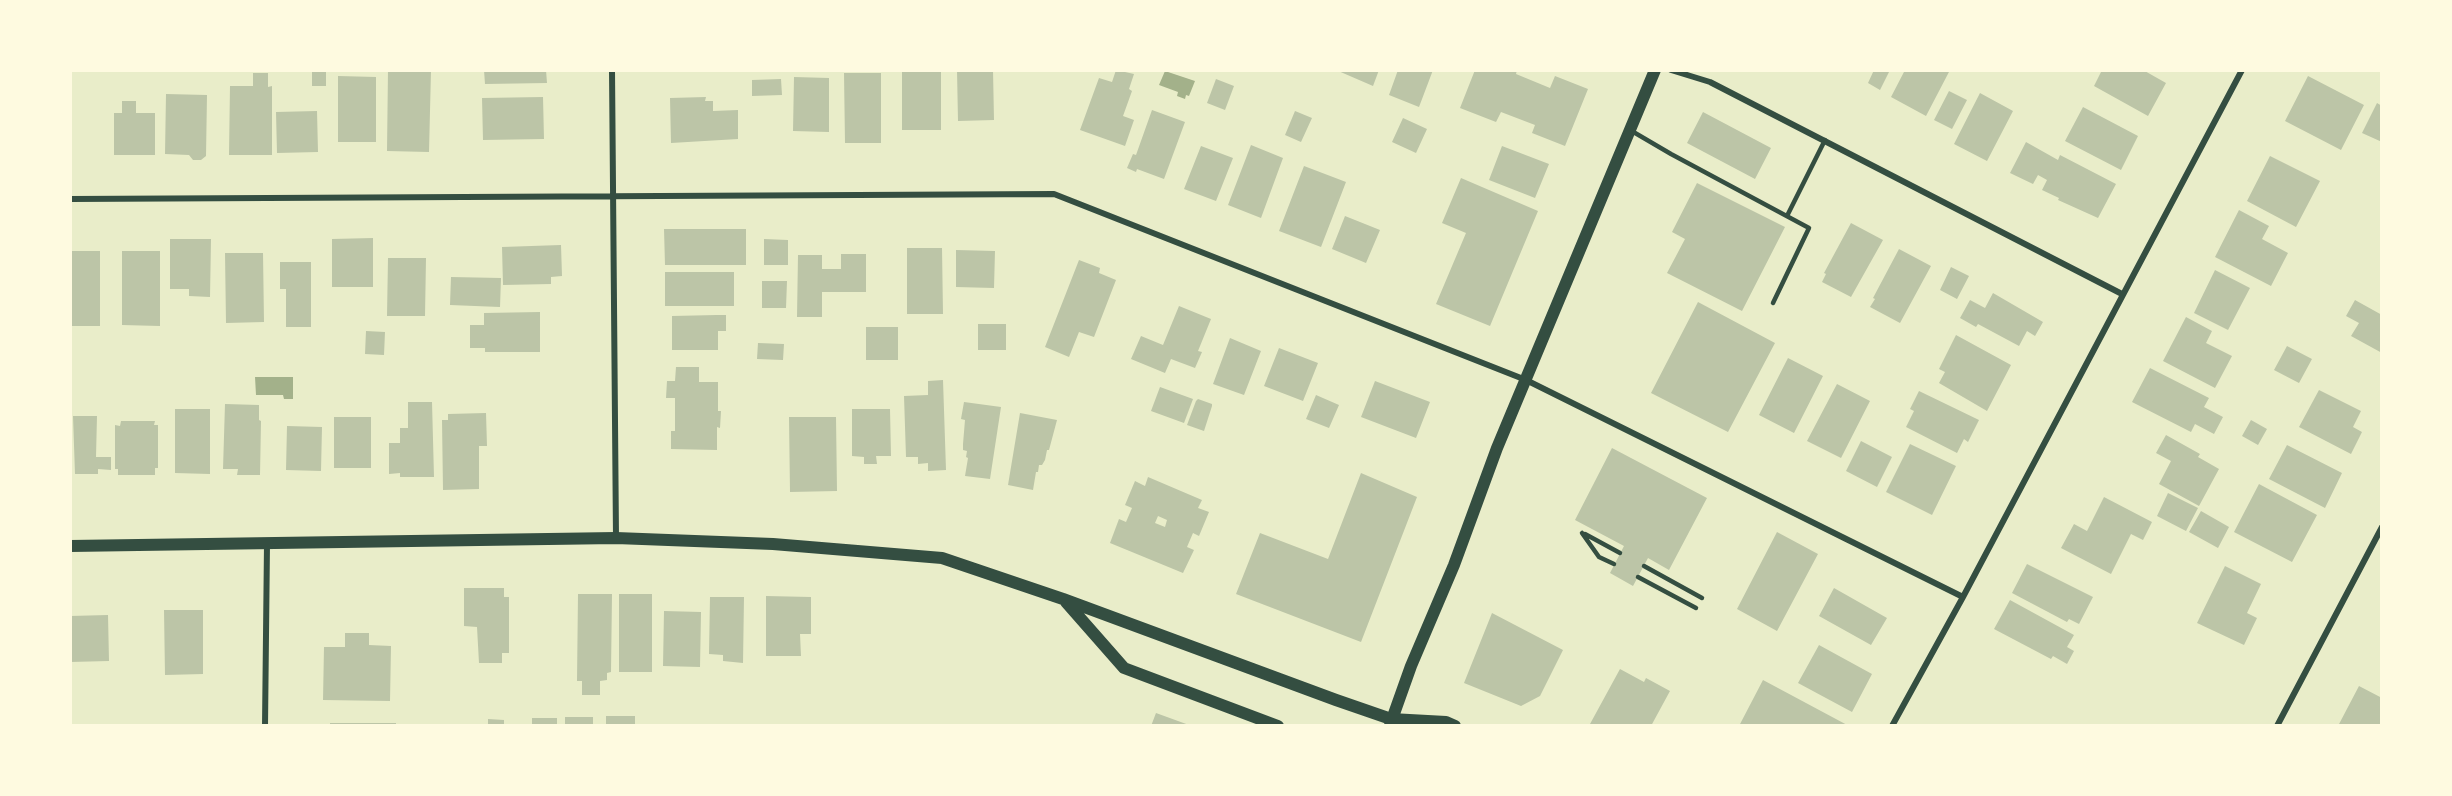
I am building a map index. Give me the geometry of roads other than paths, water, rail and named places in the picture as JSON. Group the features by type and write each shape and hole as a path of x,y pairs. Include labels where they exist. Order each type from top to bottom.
{"main road":[{"path":"1391,724 1526,380 1655,70"},
{"path":"70,546 616,538 773,544 942,558 1063,599 1336,700 1391,724 1446,722 1455,726"},
{"path":"1063,599 1124,668 1278,726"}],"street":[{"path":"612,70 616,538"},
{"path":"1671,70 1710,82 2122,294"},
{"path":"1892,726 1963,597 2242,70"},
{"path":"70,199 1054,194 1526,380 1963,597"},
{"path":"2277,726 2382,526"},
{"path":"265,726 267,543"}],"lane":[{"path":"1630,130 1809,228 1773,303"},
{"path":"1787,216 1825,141"},
{"path":"1614,564 1599,556 1582,533 1620,553"},
{"path":"1644,566 1701,598"},
{"path":"1638,577 1696,608"}]}
